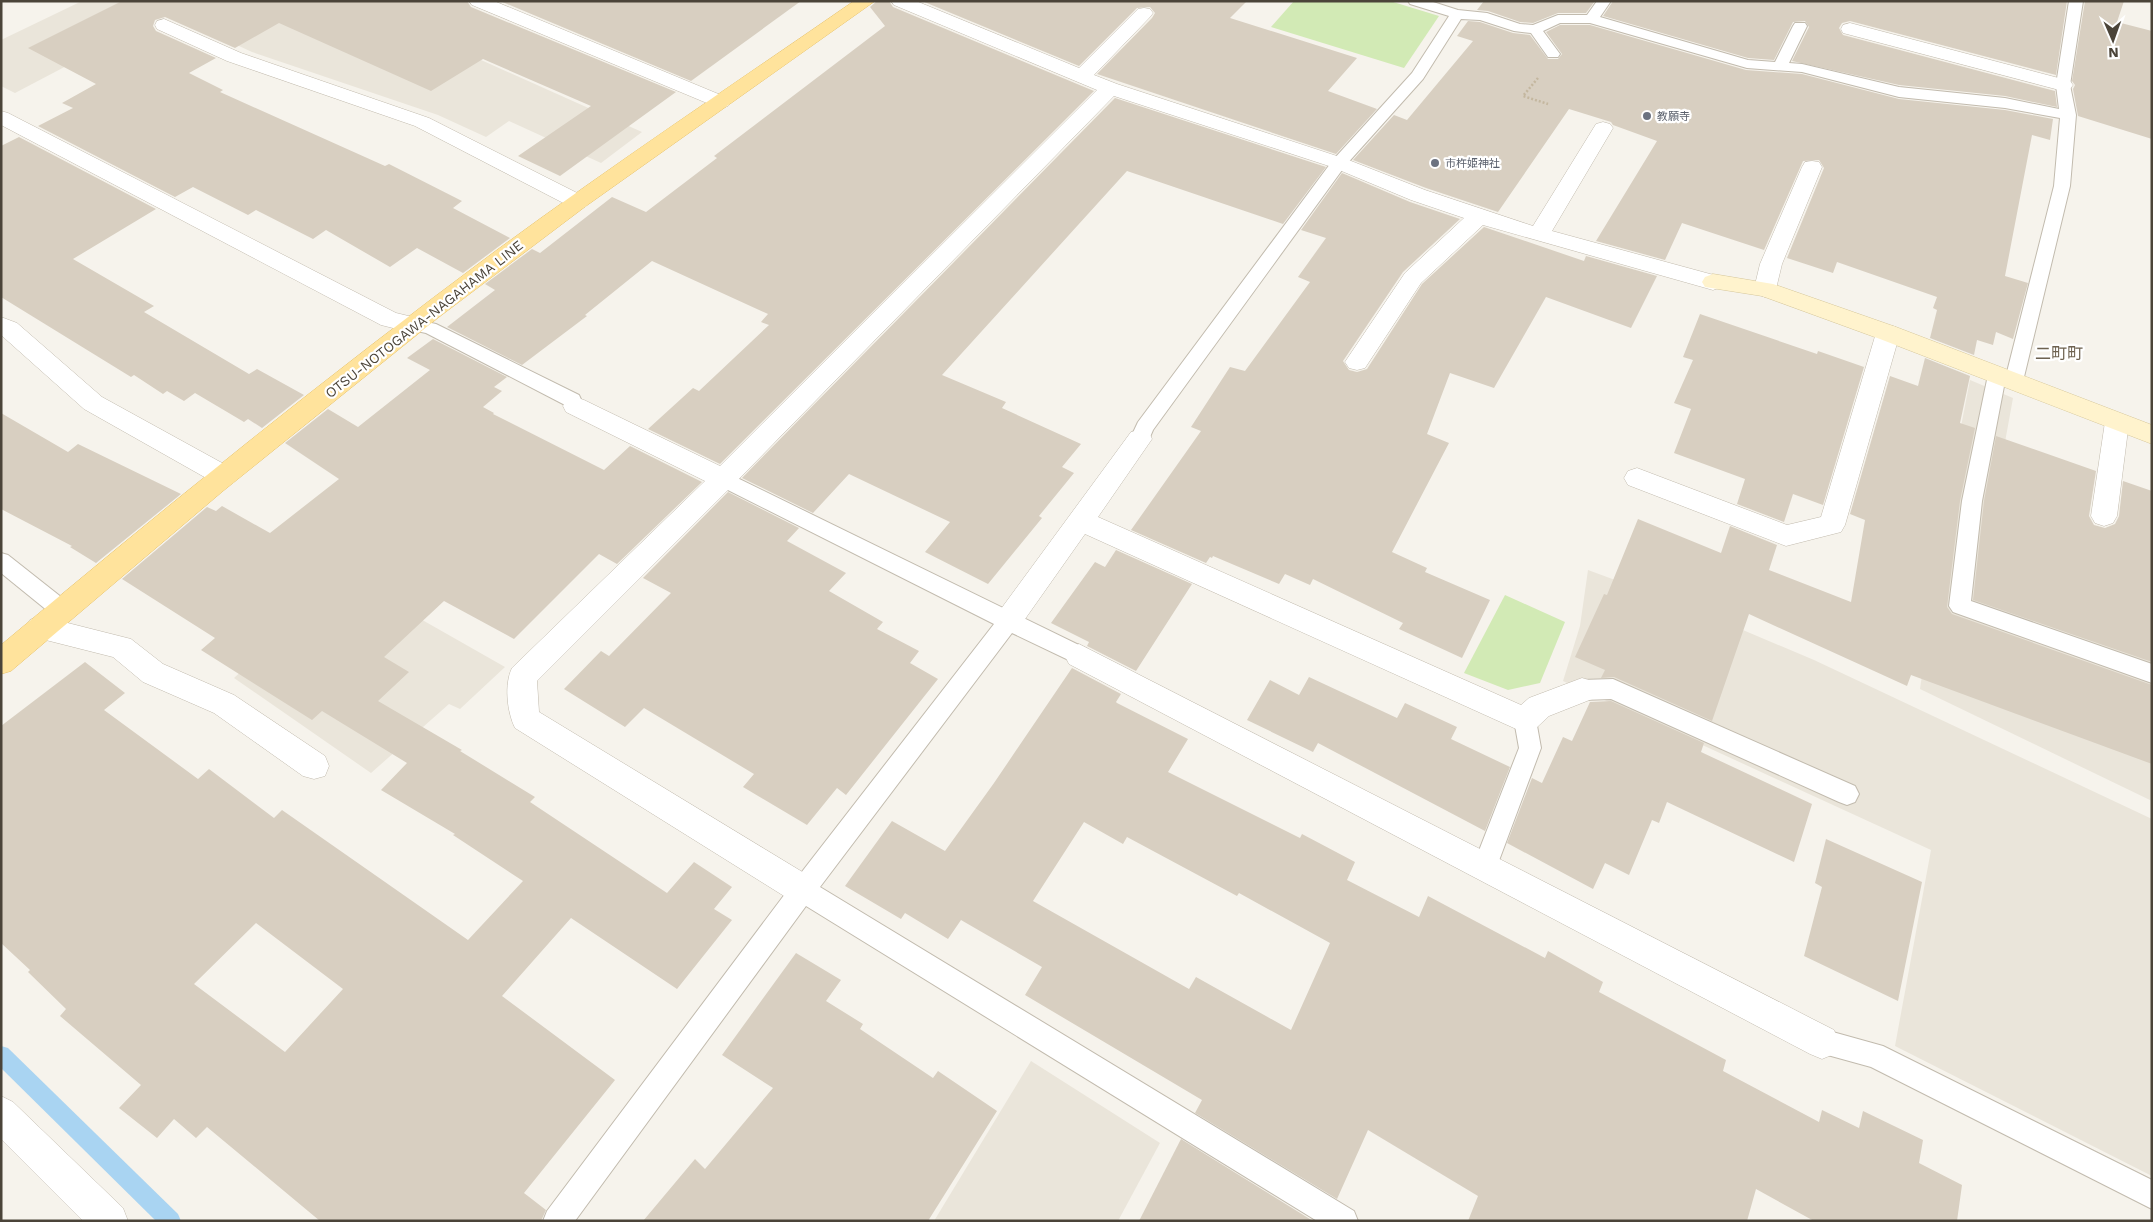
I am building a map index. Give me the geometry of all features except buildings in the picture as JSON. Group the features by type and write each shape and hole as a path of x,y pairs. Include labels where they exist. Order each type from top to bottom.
{"main road":[{"name":"OTSU-NOTOGAWA-NAGAHAMA LINE","path":"1,662 224,476 413,325 578,202 866,1"}],"street":[{"path":"478,1 721,102"},
{"path":"900,1 1110,88 1339,164 1418,195 1540,234 1713,282 1765,289 1888,333 2152,435"},
{"path":"1081,77 1144,13"},
{"path":"164,25 234,57 422,122 578,202"},
{"path":"1850,29 2063,86"},
{"path":"803,890 525,719 522,677 723,479 1110,88"},
{"path":"1,117 389,319 413,325"},
{"path":"1540,234 1604,128"},
{"path":"1765,289 1771,264 1812,166"},
{"path":"1357,362 1413,278 1480,216"},
{"path":"1,325 9,329 93,403 224,476"},
{"path":"1637,478 1786,536 1832,525 1888,333"},
{"path":"575,406 723,479"},
{"path":"2104,516 2117,422"},
{"path":"1008,621 1140,439"},
{"path":"1081,521 1525,720 1539,707 1582,690"},
{"path":"40,628 121,647 153,673 224,704 314,766"},
{"path":"1079,656 1822,1042"},
{"path":"1,1114 110,1221"}],"lane":[{"path":"1415,1 1457,14 1482,16 1519,28 1535,29 1558,19 1591,19 1747,64 1802,68 1899,92 2005,103 2068,115"},
{"path":"1591,19 1604,1"},
{"path":"2076,1 2063,86 2068,115 2062,186 1972,501 1960,606 2152,674"},
{"path":"1140,439 1144,428 1339,164 1418,76 1457,14"},
{"path":"1780,66 1800,26"},
{"path":"1535,29 1553,54"},
{"path":"413,325 430,328 572,400 575,406"},
{"path":"723,479 1079,656"},
{"path":"1,561 62,610"},
{"path":"557,1221 803,890 1008,621"},
{"path":"1582,690 1613,689 1847,794"},
{"path":"1485,866 1530,748 1525,720"},
{"path":"803,890 1344,1221"},
{"path":"1822,1042 1874,1055 2152,1194"}],"path":[{"path":"1548,104 1523,96 1551,60 1553,54"}],"shaded area":[{"path":"82,1 190,1 15,93 1,86 1,40"},
{"path":"203,1 432,38 642,132 601,163 509,121 486,137 438,115 252,52 176,17"},
{"path":"1970,380 2013,398 1993,508 2152,629 2152,801 1920,689 1946,504"},
{"path":"1588,570 1691,608 1814,660 2152,819 2152,1176 1895,1046 1931,850 1563,681 1580,626"},
{"path":"337,582 359,584 505,667 460,709 449,704 371,773 234,678"},
{"path":"1031,1061 1160,1143 1118,1221 934,1221"}],"green space":[{"path":"1294,1 1390,1 1439,16 1404,68 1271,27"},
{"path":"1505,595 1565,622 1540,683 1508,690 1464,673"}],"waterway":[{"path":"1,1055 171,1221"}],"place":[{"name":"教願寺","path":"1647,116"},
{"name":"市杵姫神社","path":"1435,163"}],"district":[{"name":"二町町","path":"2059,353"}]}
